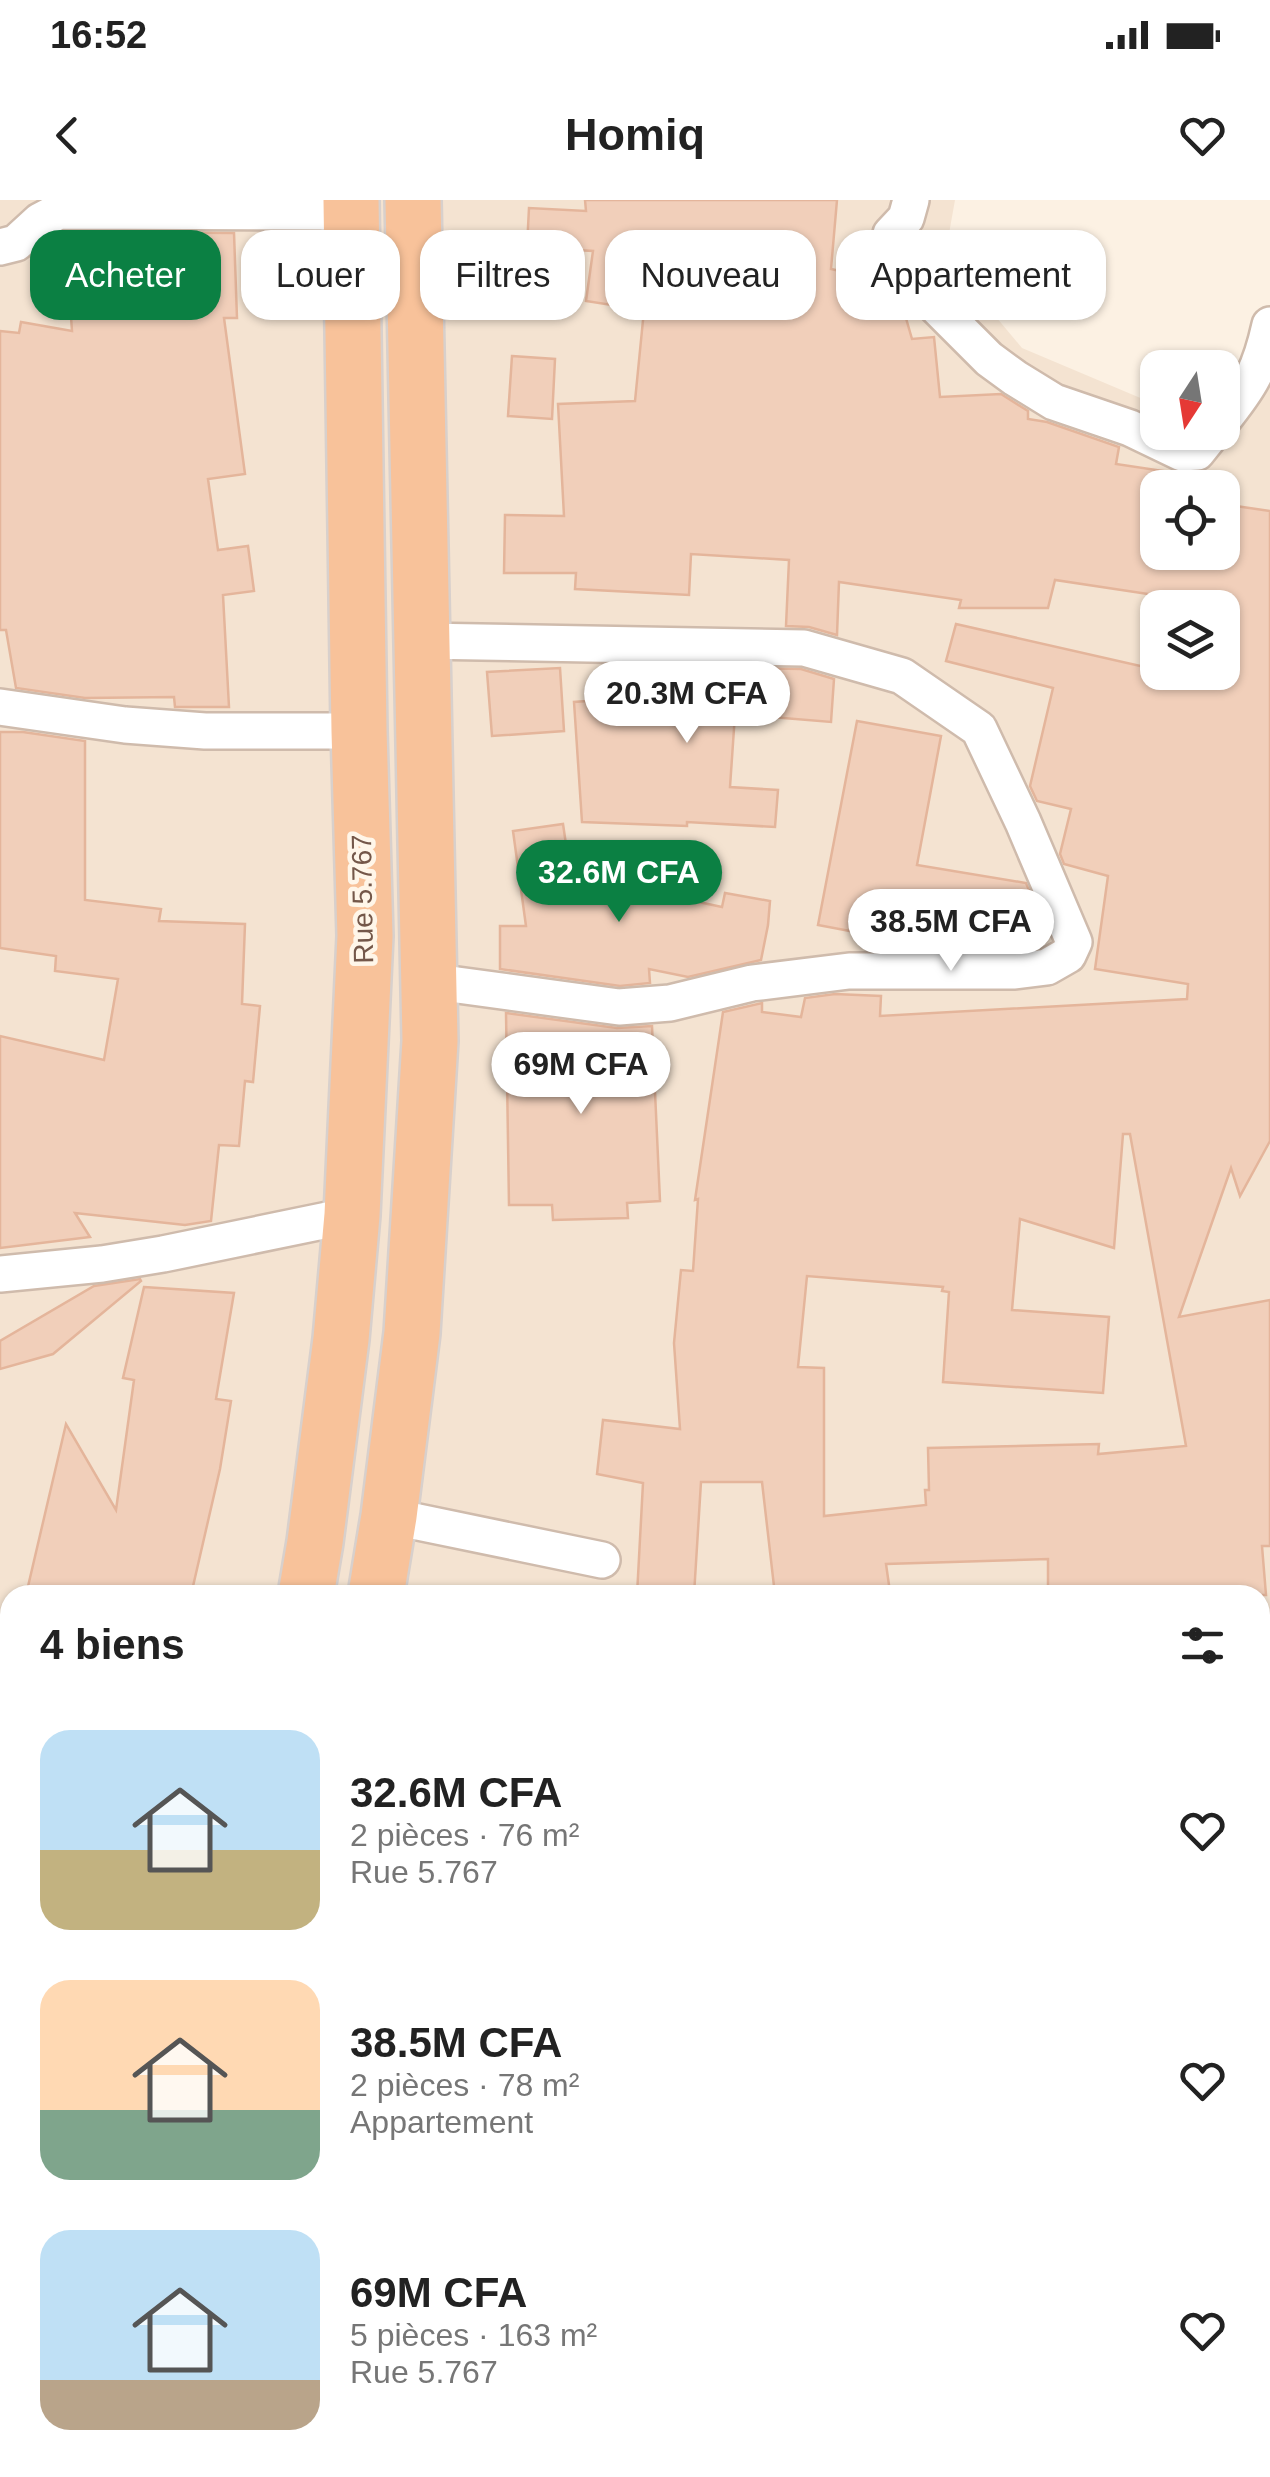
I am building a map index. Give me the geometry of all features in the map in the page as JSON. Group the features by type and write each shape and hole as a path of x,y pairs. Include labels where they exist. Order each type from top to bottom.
{"highway":[{"path":"378,1585 412,1334 430,1041 413,200"},
{"name":"Rue 5.767","path":"308,1585 339,1358 352,1215 365,936 351,206"}],"street":[{"path":"912,200 906,218 891,234 892,256 898,268 989,359 1014,378 1054,402 1140,433"},
{"path":"0,247 16,243 58,211 351,206"},
{"path":"1240,398 1262,360 1270,325"},
{"path":"422,640 804,648 902,676 979,728 1074,942 1068,955 1047,967 1015,971 849,971 752,983 670,1003 620,1007 428,981"},
{"path":"0,707 205,732 359,731"},
{"path":"0,1274 164,1254 352,1215"},
{"path":"389,1516 602,1560"}],"shaded area":[{"path":"0,200 955,200 950,230 836,230 836,320 999,320 1022,348 1140,398 1140,450 1240,450 1240,402 1270,348 1270,1585 0,1585"}],"building":[{"path":"585,200 837,200 831,269 836,270 836,320 906,320 912,339 934,337 940,397 1001,394 1028,411 1028,419 1119,447 1116,464 1156,470 1140,470 1140,570 1240,570 1240,507 1270,511 1270,1141 1240,1196 1231,1168 1179,1317 1270,1300 1270,1546 1262,1546 1265,1585 1048,1585 1048,1559 886,1564 889,1585 774,1585 762,1482 701,1482 695,1585 638,1585 643,1483 597,1474 603,1420 680,1429 674,1343 681,1270 693,1271 698,1199 695,1200 723,1012 762,1003 762,1012 801,1017 805,998 835,994 881,996 880,1016 1187,999 1188,984 1095,969 1108,876 1064,864 1060,854 1071,809 1037,801 1030,786 1053,688 946,661 956,624 1140,666 1140,690 1240,690 1240,590 1140,593 1055,580 1048,608 959,608 961,600 839,582 837,635 809,627 786,626 789,560 691,554 689,595 575,589 576,573 504,573 505,515 564,516 558,404 635,401 643,320 816,320 816,230 605,230 605,304 586,301 593,251 585,251 585,230 528,230 529,208 586,211","holes":["1123,1134 1130,1134 1186,1446 1098,1454 1099,1444 928,1448 926,1505 824,1516 824,1368 798,1367 807,1276 943,1287 942,1291 949,1292 943,1382 1103,1393 1109,1317 1012,1310 1020,1219 1114,1248"]},
{"path":"221,233 234,233 237,318 224,318 245,474 208,479 218,550 248,546 254,591 223,595 229,707 175,707 174,697 85,698 16,688 6,630 0,630 0,331 19,333 21,322 72,331 71,320 221,320"},
{"path":"512,356 555,359 552,419 508,416"},
{"path":"560,668 564,731 492,736 487,672"},
{"path":"801,669 834,679 831,722 735,714 730,787 778,790 775,827 582,822 574,702 670,695 667,670"},
{"path":"857,721 941,736 917,865 1026,883 1033,900 1025,948 982,950 818,925"},
{"path":"0,732 85,741 85,900 161,909 159,921 245,924 242,1004 260,1006 253,1082 245,1081 239,1146 219,1145 211,1221 185,1225 75,1213 90,1237 0,1248 0,1036 104,1060 118,979 55,971 56,956 0,948"},
{"path":"563,824 572,885 675,897 722,907 725,893 770,901 761,960 688,977 649,969 650,983 620,986 500,969 500,926 526,926 513,831"},
{"path":"506,1013 617,1028 652,1026 660,1201 627,1203 628,1218 553,1220 552,1205 509,1205"},
{"path":"140,1279 53,1354 0,1369 0,1341 94,1286"},
{"path":"144,1287 234,1293 216,1399 231,1401 193,1585 28,1585 66,1424 116,1510 134,1380 123,1378"}]}
